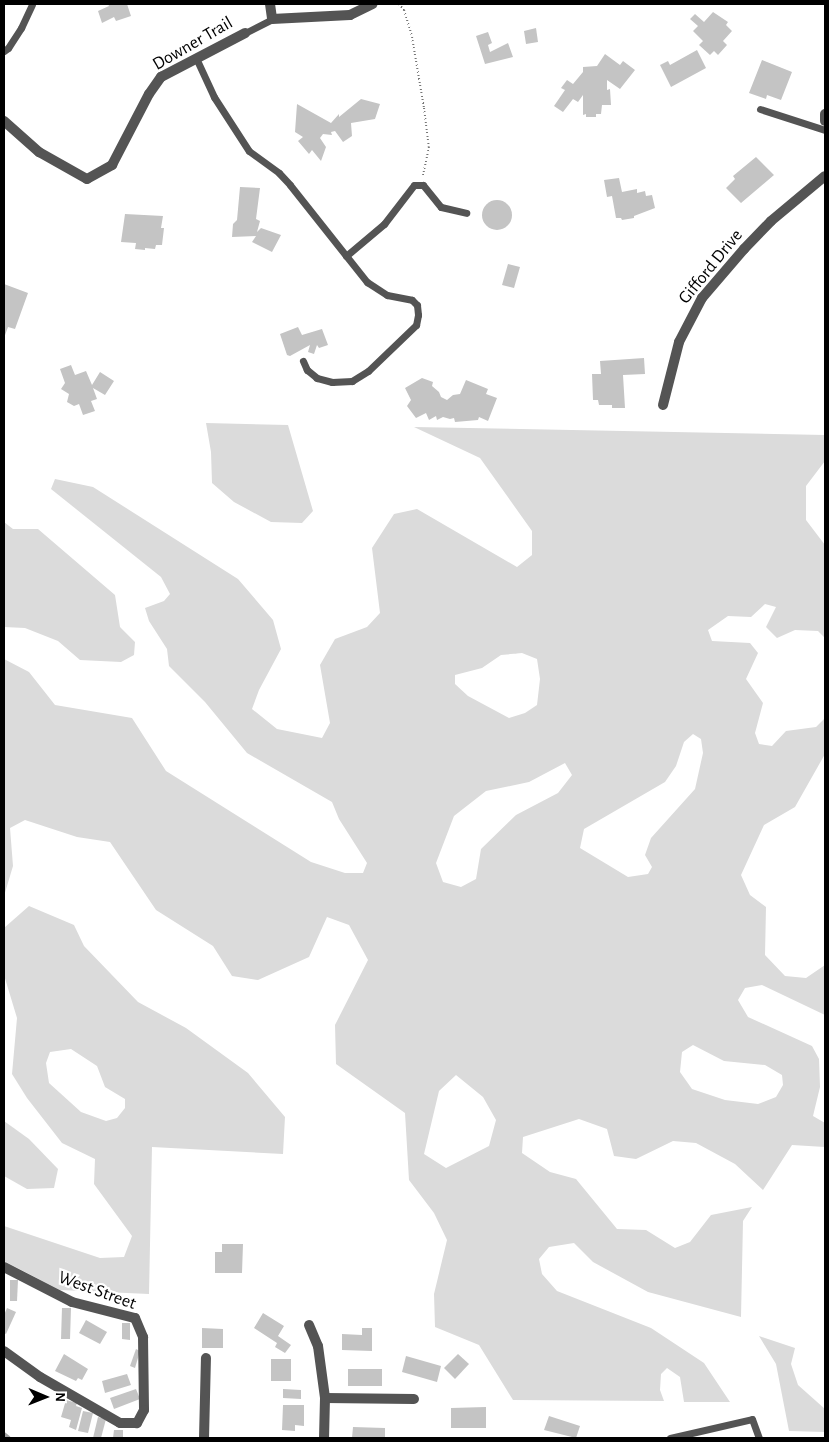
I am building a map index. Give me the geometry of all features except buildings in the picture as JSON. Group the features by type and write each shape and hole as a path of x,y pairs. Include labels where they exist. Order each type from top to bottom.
{"street":[{"path":"270,4 272,19"},
{"name":"Downer Trail","path":"272,19 350,15 373,4"},
{"name":"Downer Trail","path":"4,121 40,152 87,179 112,165 148,94 161,77 245,33"},
{"path":"825,114 825,121"},
{"name":"Gifford Drive","path":"663,405 679,342 702,298 771,221 825,176"},
{"name":"West Street","path":"4,1267 72,1302 135,1318 143,1337 144,1410 137,1423 120,1423 40,1377 4,1351"},
{"path":"309,1325 318,1346 325,1398 324,1438"},
{"path":"204,1438 206,1358"},
{"path":"325,1398 414,1399"}],"lane":[{"path":"4,50 8,48 21,28 32,4"},
{"name":"Downer Trail","path":"245,33 272,19"},
{"path":"196,58 214,97 248,150 278,173 290,185 346,256 376,289 387,295 412,300 417,305 416,325 368,371 352,381 332,382 317,378 307,370 303,361"},
{"path":"760,108 825,130"},
{"path":"346,256 384,224 414,184 420,184 441,207 466,212"},
{"path":"670,1438 752,1419 759,1438"}],"path":[{"path":"399,4 404,10 412,36 429,147 420,184"}],"shaded area":[{"path":"206,423 288,425 313,511 302,523 271,522 234,502 212,483 211,452"},
{"path":"414,427 825,435 825,461 806,486 806,520 825,545 825,638 818,631 795,630 777,638 766,627 776,607 765,604 751,617 728,616 708,630 712,641 750,643 758,653 746,679 763,703 755,733 759,744 772,746 786,731 816,727 825,718 825,754 795,807 764,825 741,875 750,895 766,907 765,955 785,976 806,978 825,965 825,1015 762,985 745,988 738,1000 748,1017 812,1046 819,1059 820,1087 813,1116 825,1123 825,1147 792,1145 763,1190 735,1164 696,1143 673,1141 636,1159 614,1156 607,1129 579,1119 523,1137 522,1153 550,1172 576,1179 617,1229 646,1230 675,1248 690,1242 711,1215 752,1207 743,1221 741,1317 648,1292 593,1262 574,1243 549,1247 539,1259 542,1274 557,1291 651,1328 704,1363 730,1402 684,1402 680,1377 667,1368 661,1374 660,1390 664,1401 513,1400 479,1345 435,1327 434,1294 447,1240 434,1213 409,1180 405,1113 336,1064 335,1025 368,960 349,925 327,917 309,957 258,980 232,976 213,946 156,910 110,842 77,837 25,820 10,828 13,866 4,896 4,659 29,672 55,705 132,718 166,771 311,862 345,873 363,873 367,863 339,819 332,802 247,753 205,702 169,666 167,649 149,621 145,608 164,601 170,594 161,577 51,489 55,479 93,487 238,579 273,620 281,649 259,690 252,709 277,729 322,738 330,723 320,665 335,639 367,627 380,613 372,548 394,514 417,509 517,567 532,555 532,531 480,458","holes":["522,653 537,659 540,679 537,705 525,713 509,718 468,696 455,684 455,675 482,668 501,655","693,734 701,739 703,753 695,789 651,838 645,855 652,867 648,874 628,877 580,848 584,829 665,782 676,766 684,742","565,763 572,775 558,793 516,815 481,849 476,879 461,887 443,882 436,863 454,816 486,791 529,782","693,1045 724,1061 765,1065 782,1075 783,1085 776,1097 758,1104 725,1100 692,1089 680,1072 682,1052","456,1075 483,1097 496,1120 489,1146 446,1168 424,1154 439,1091"]},
{"path":"4,522 13,529 38,529 115,595 120,627 135,642 134,655 121,662 80,660 58,641 25,628 4,627"},
{"path":"29,906 74,925 84,946 138,1002 186,1028 248,1073 285,1117 283,1154 152,1147 149,1294 60,1290 4,1261 4,1226 100,1258 124,1257 132,1236 94,1184 95,1159 62,1143 27,1098 12,1074 17,1018 4,975 4,928","holes":["71,1049 97,1066 105,1087 125,1099 125,1108 117,1118 106,1121 81,1112 49,1083 46,1063 50,1052"]},
{"path":"4,1121 29,1139 58,1169 54,1188 27,1189 4,1176"},
{"path":"759,1336 795,1348 791,1364 798,1385 825,1409 825,1432 789,1431 776,1364"}],"waterway":[{"path":"4,1434 9,1438"}]}
